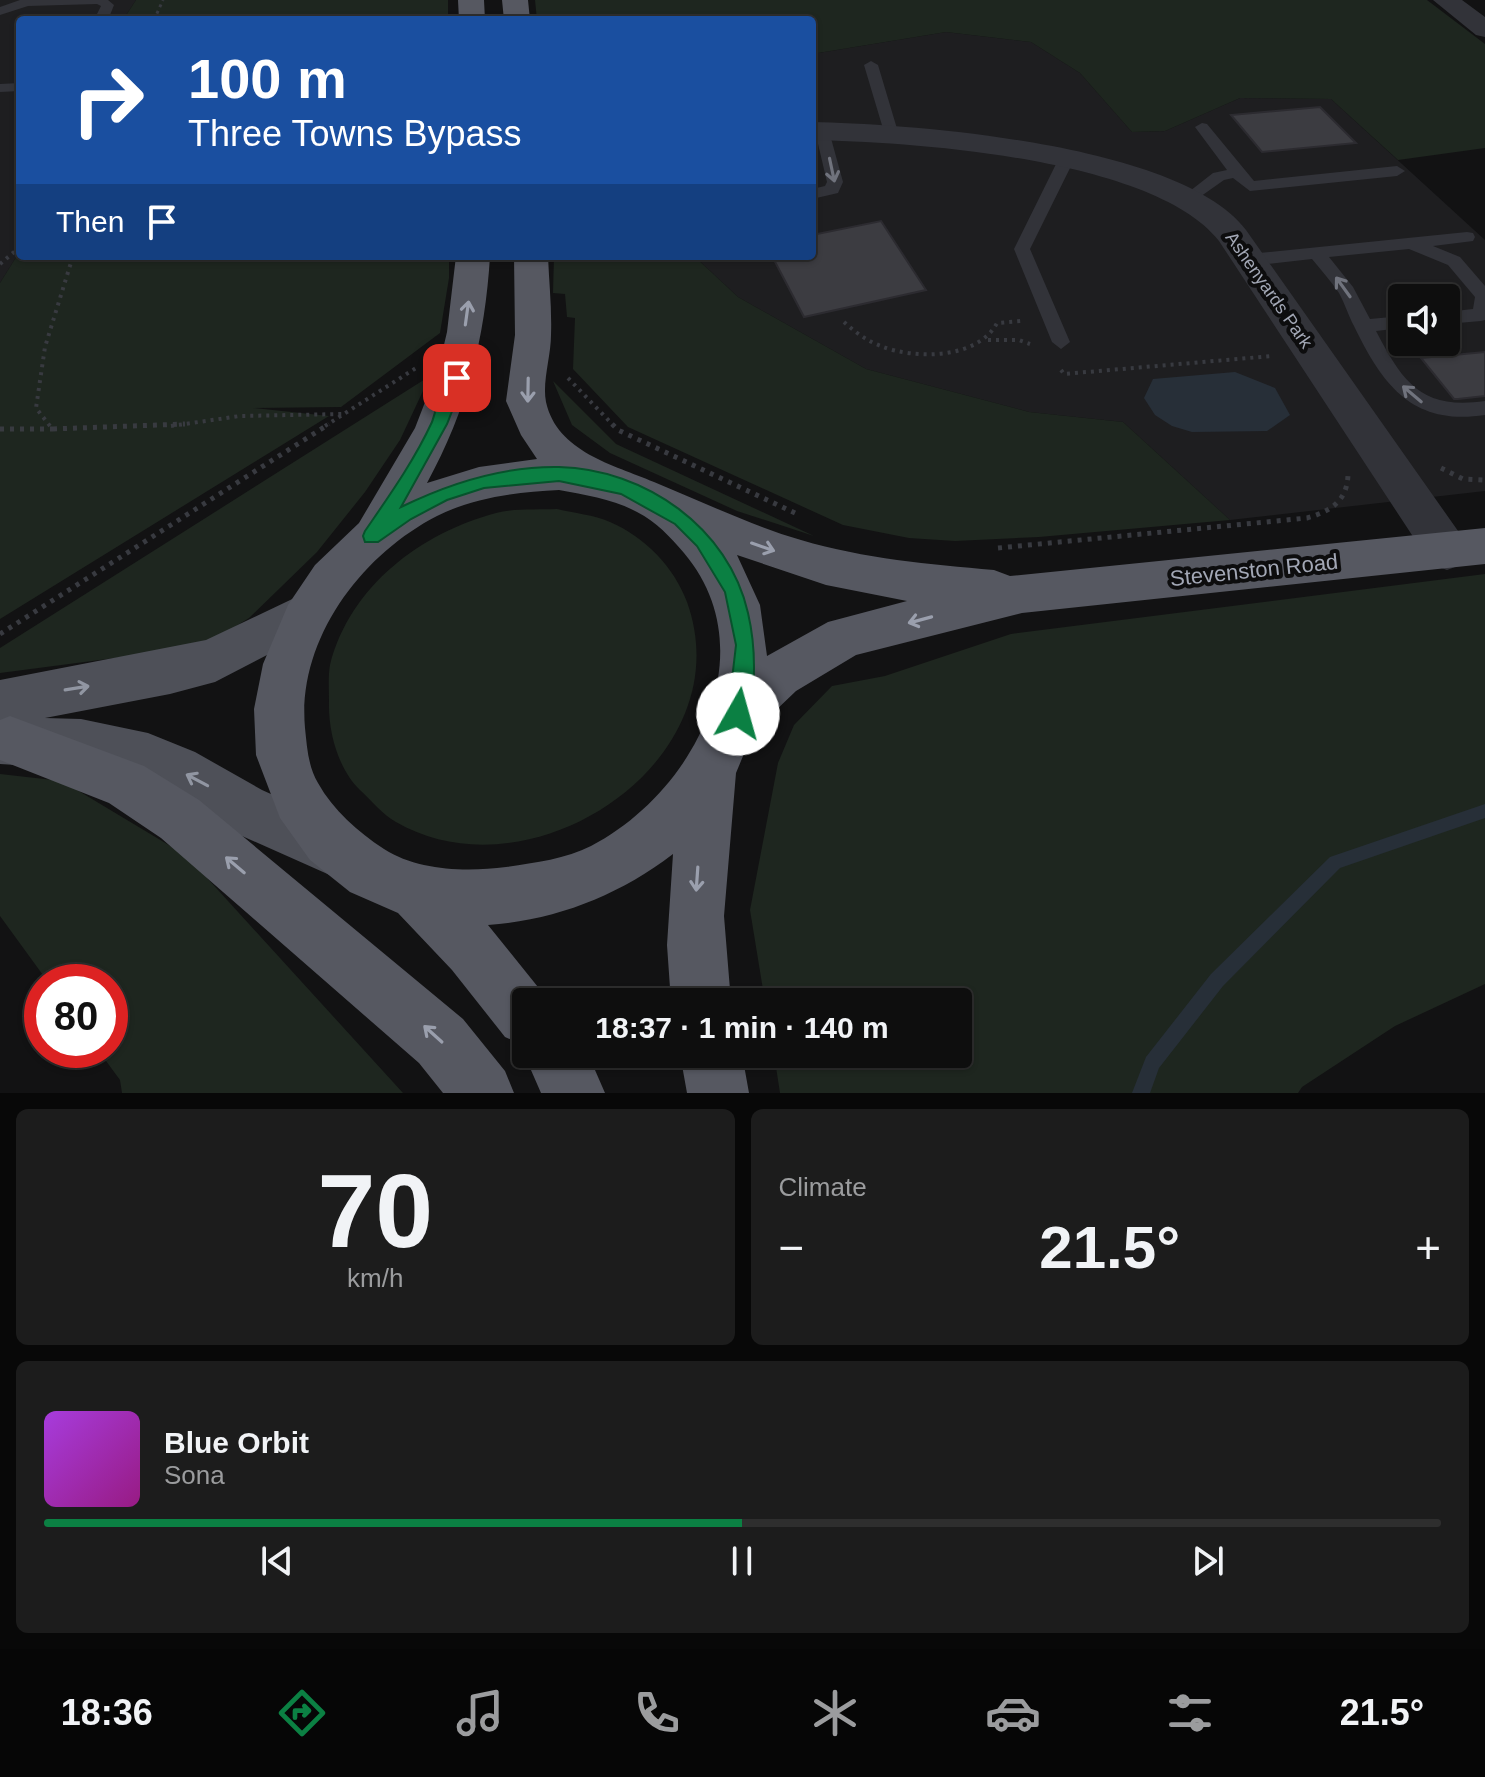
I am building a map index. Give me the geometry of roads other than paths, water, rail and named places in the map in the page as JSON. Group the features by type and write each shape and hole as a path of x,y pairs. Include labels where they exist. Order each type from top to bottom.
{"highway":[{"path":"372,536 410,479 439,424 461,360 473,260"},
{"path":"531,260 533,335 526,401 541,435 557,454 596,479"},
{"path":"665,507 703,540 734,590 746,645 738,714 710,774 677,815 635,849 573,883 484,900 418,893 377,877 341,853 315,827 292,788 281,752 278,722 281,684 290,648 307,612 342,564 372,536 405,513 441,495 484,481 559,474 596,479 627,488 665,507 787,555 877,577 1022,593"},
{"name":"Stevenston Road","path":"1022,593 1466,548"},
{"path":"738,714 779,675 845,637 1022,593"},
{"path":"3,728 126,784 180,819 441,1041 483,1093"},
{"path":"698,988 695,969 696,878 710,774"},
{"path":"418,893 472,950 512,999"},
{"path":"562,1068 574,1093"},
{"path":"714,1068 718,1093"}],"main road":[{"path":"3,728 215,660 307,612"},
{"path":"3,728 148,758 177,770 243,809 341,853"}],"street":[{"path":"1446,0 1485,29"},
{"name":"Ashenyards Park","path":"817,131 891,132 961,140 1066,160 1137,179 1187,201 1225,226 1377,447 1466,548"}],"lane":[{"path":"0,11 27,2 99,0 108,5 103,16"},
{"path":"871,65 891,132"},
{"path":"1202,127 1250,186 1397,171"},
{"path":"816,193 832,190 835,182 817,131"},
{"path":"1061,342 1022,249 1066,160"},
{"path":"1187,201 1219,176 1237,173"},
{"path":"1249,260 1467,237"},
{"path":"1441,240 1472,260 1485,273"},
{"path":"1410,243 1454,261 1481,289 1484,296 1481,315 1460,317"},
{"path":"1316,253 1349,295 1363,326 1404,388 1415,399 1443,410 1485,408"},
{"path":"1363,326 1388,323"}],"waterway":[{"path":"1141,1093 1152,1063 1217,980 1335,862 1485,811"}]}
